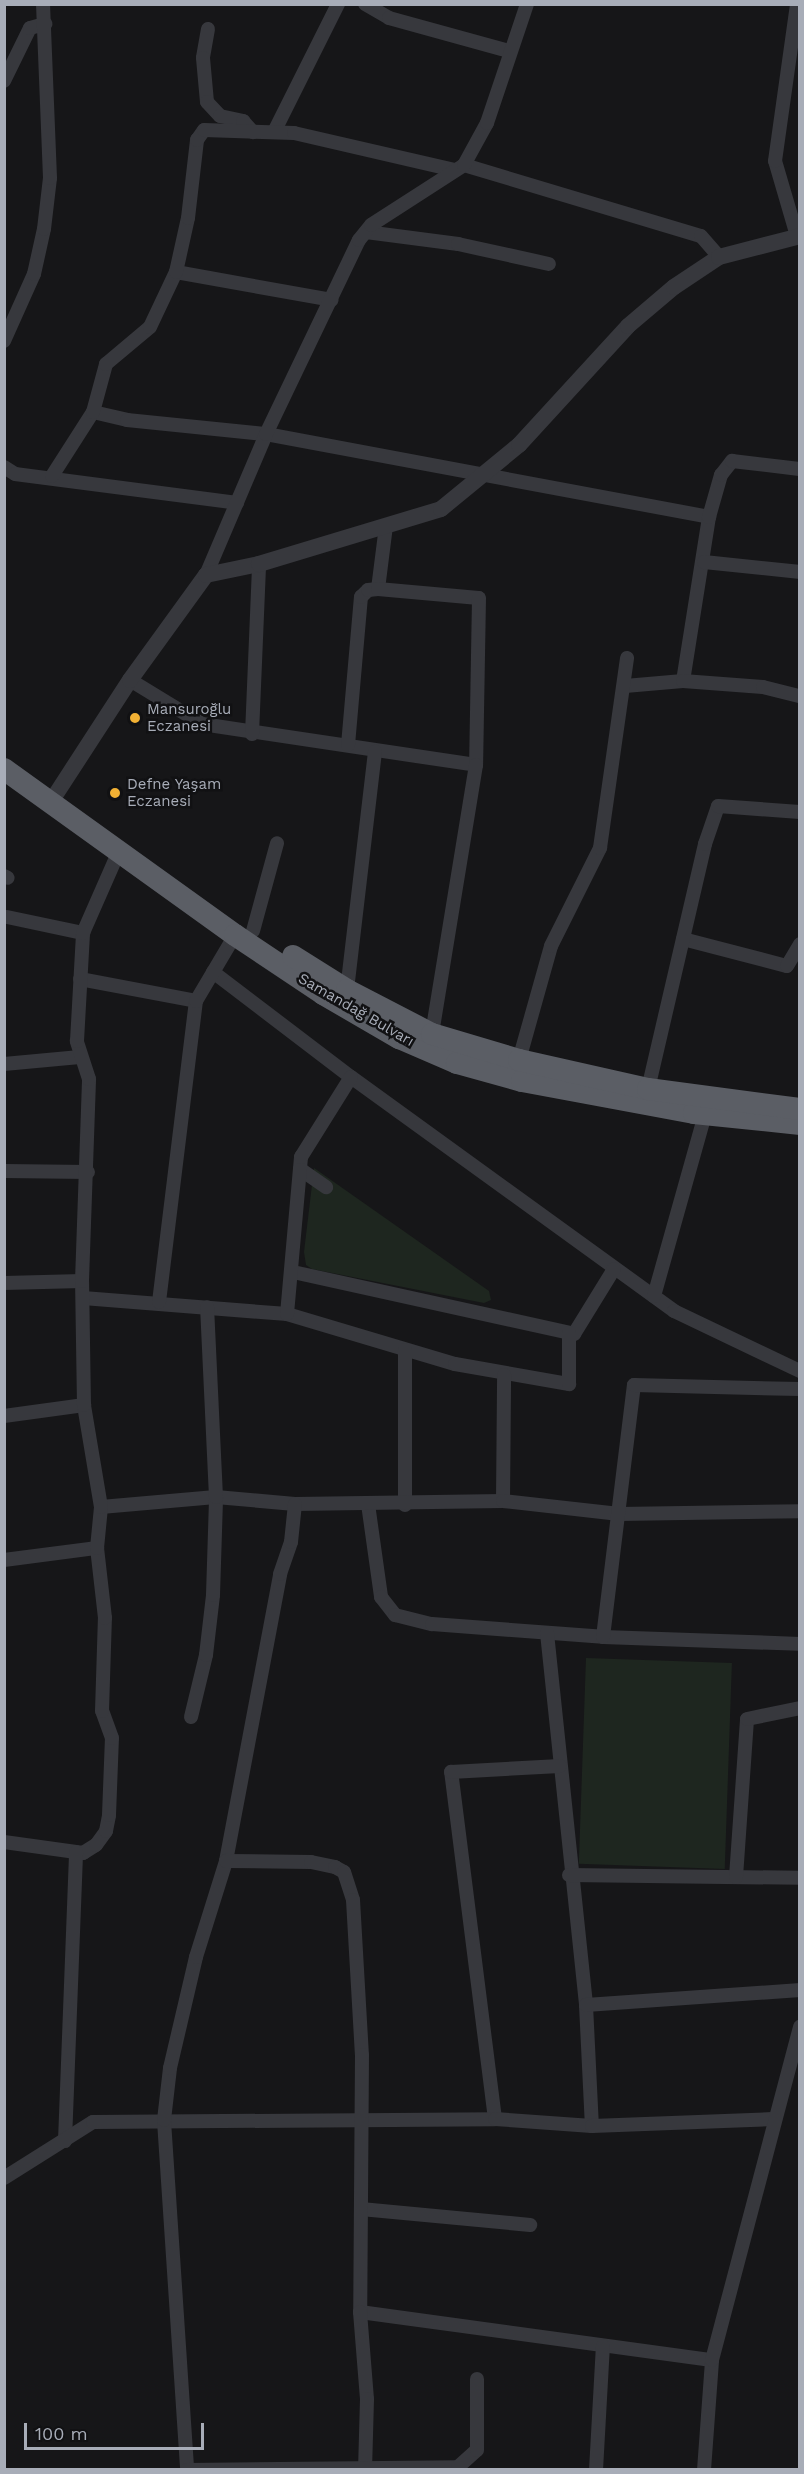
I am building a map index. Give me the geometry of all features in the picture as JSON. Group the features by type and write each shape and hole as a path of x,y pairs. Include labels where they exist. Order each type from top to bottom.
{"highway":[{"name":"Samandağ Bulvarı","path":"4,759 56,794 323,994 399,1038 457,1063 522,1081 705,1114 800,1124"},
{"name":"Samandağ Bulvarı","path":"4,769 119,851 244,933 432,1034 519,1060 648,1089 800,1109"}],"street":[{"path":"4,341 34,274 44,229 50,178 43,4"},
{"path":"274,130 338,4"},
{"path":"365,4 389,18 509,51"},
{"path":"56,794 130,680 206,575 266,434 366,232 459,167 487,123 509,51 527,4"},
{"path":"206,575 259,564 441,509 519,445 628,326 674,287 719,257 798,236 776,161 797,4"},
{"path":"4,81 30,28 45,24"},
{"path":"208,29 203,72 207,102 220,116 248,123 253,132"},
{"path":"52,476 93,412 106,364 150,327 176,272 188,219 199,135 207,128 253,132 274,130 459,167 701,236 719,257"},
{"path":"366,232 458,244 549,264"},
{"path":"176,272 331,300"},
{"path":"93,412 127,420 266,434 709,517"},
{"path":"683,681 690,618 704,562 709,517 721,475 732,461 800,469"},
{"path":"4,467 15,474 52,476 237,503"},
{"path":"378,589 386,526"},
{"path":"704,562 800,572"},
{"path":"252,734 259,564"},
{"path":"348,745 362,597 368,590 479,598 476,765 432,1034"},
{"path":"519,1060 551,946 600,848 625,686 627,658"},
{"path":"130,680 202,724 252,734 348,745 375,752 476,765"},
{"path":"625,686 683,681 763,687 800,696"},
{"path":"347,990 375,752"},
{"path":"648,1089 705,844 718,806 800,812"},
{"path":"159,1302 196,1001 213,972 244,933 277,843"},
{"path":"4,1842 76,1852 96,1845 106,1831 109,1815 112,1738 102,1710 105,1618 97,1548 101,1507 84,1405 82,1281 89,1079 80,1057 80,979 83,933 119,851"},
{"path":"7,917 83,933"},
{"path":"683,939 787,966 800,944"},
{"path":"213,972 351,1077 674,1311 800,1371"},
{"path":"80,979 196,1001"},
{"path":"4,1064 80,1057"},
{"path":"286,1314 293,1272 301,1157 351,1077"},
{"path":"654,1296 705,1114"},
{"path":"300,1169 326,1187"},
{"path":"4,1172 87,1172"},
{"path":"293,1272 574,1334 614,1269"},
{"path":"4,1283 82,1281"},
{"path":"83,1298 159,1302 286,1314 405,1350 504,1375 569,1384 569,1333"},
{"path":"191,1717 206,1655 213,1595 216,1497 207,1307"},
{"path":"405,1350 405,1505"},
{"path":"503,1501 504,1375"},
{"path":"603,1637 634,1385 800,1389"},
{"path":"4,1416 84,1405"},
{"path":"101,1507 216,1497 295,1504 405,1505 503,1501 619,1514 800,1511"},
{"path":"295,1504 291,1542 280,1574 226,1861 193,1968 170,2068 164,2120 187,2468 458,2467 467,2462 477,2450 479,2433 477,2379"},
{"path":"368,1504 381,1597 395,1615 432,1624 547,1633 800,1644"},
{"path":"4,1560 97,1548"},
{"path":"547,1633 569,1875 586,2005 592,2126"},
{"path":"736,1877 747,1719 800,1708"},
{"path":"495,2119 451,1772 560,1766"},
{"path":"64,2141 76,1852"},
{"path":"226,1861 311,1862 344,1872 353,1900 362,2055 360,2312 367,2398 365,2469"},
{"path":"569,1875 800,1878"},
{"path":"586,2005 800,1990"},
{"path":"704,2469 712,2360 773,2119 800,2025"},
{"path":"4,2178 93,2122 360,2119 473,2122 495,2119 592,2126 773,2119"},
{"path":"361,2209 530,2225"},
{"path":"360,2312 712,2360"},
{"path":"596,2469 603,2346"}],"shaded area":[{"path":"314,1168 489,1291 491,1300 484,1303 312,1269 306,1265 304,1252"},
{"path":"586,1658 732,1663 725,1869 579,1864"}],"place":[{"name":"Mansuroğlu Eczanesi","path":"135,718"},
{"name":"Defne Yaşam Eczanesi","path":"115,793"}]}
